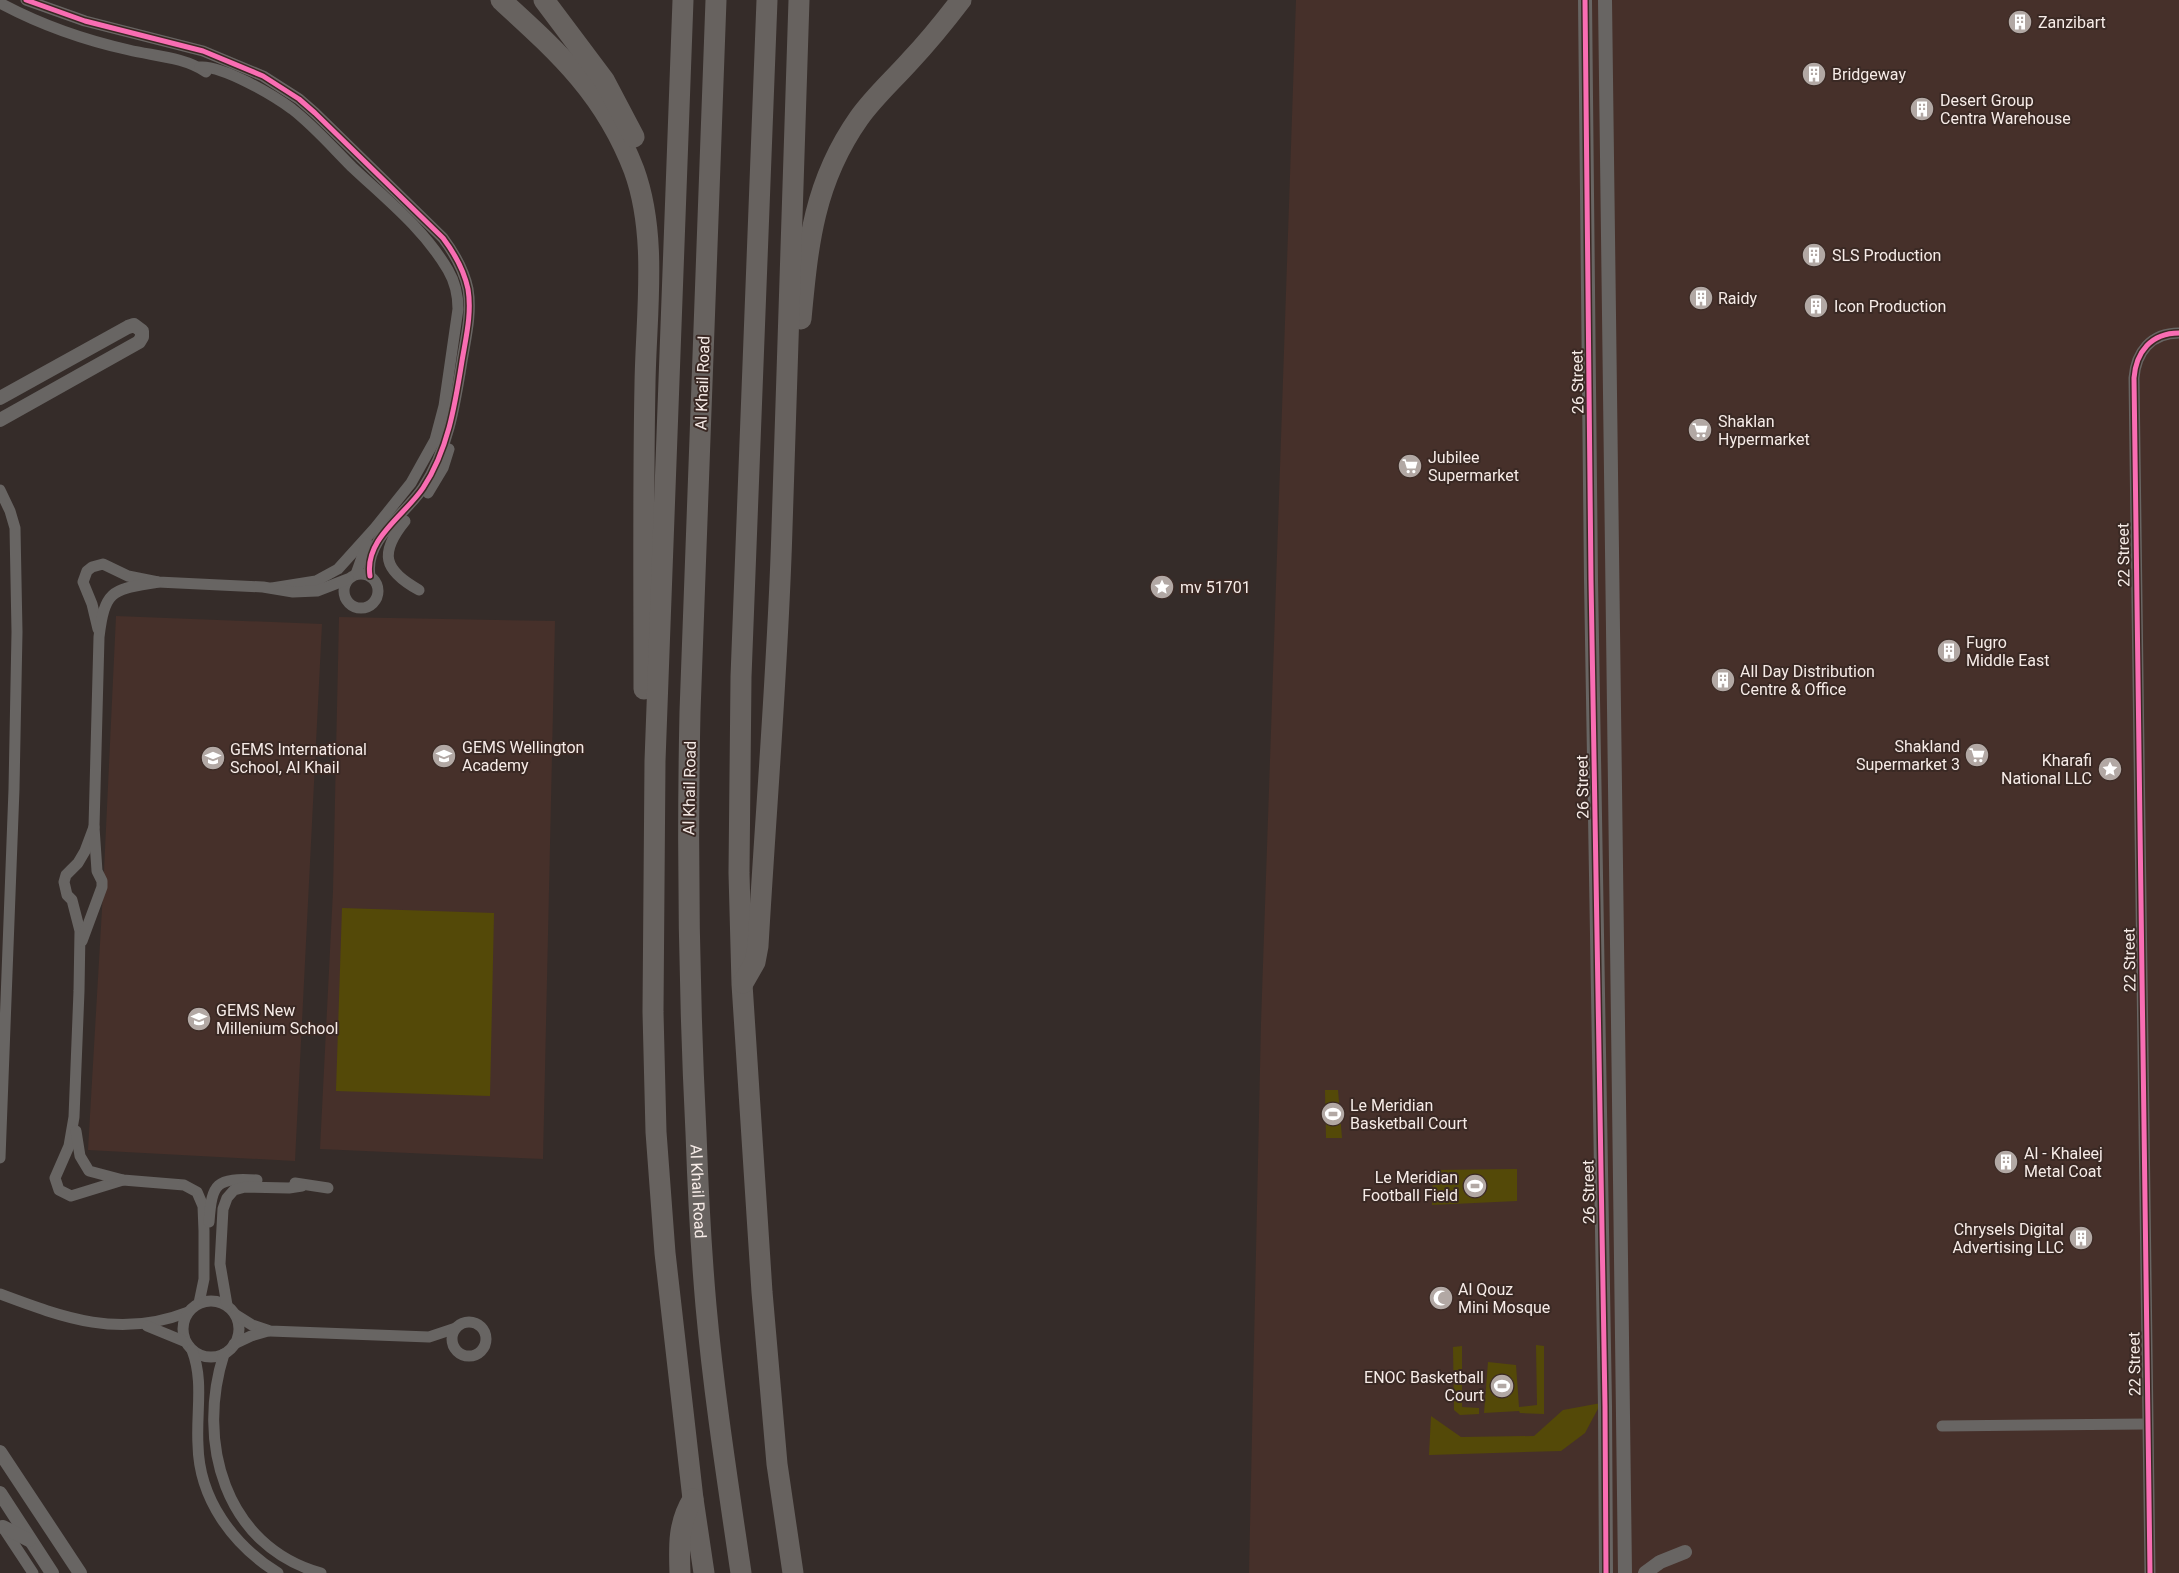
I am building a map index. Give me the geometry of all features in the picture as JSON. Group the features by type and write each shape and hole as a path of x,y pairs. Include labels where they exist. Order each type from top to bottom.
{"highway":[{"path":"500,0 557,52 580,76 611,122 634,172 644,206 649,242 644,394 644,723 646,743 655,761"},
{"path":"544,0 594,66 617,101 633,133 636,144 638,155 634,172"},
{"path":"683,0 655,761 653,1012 656,1132 665,1252 693,1499 704,1573"},
{"name":"Al Khail Road","path":"716,0 690,712 688,812 690,974 698,1177 706,1306 718,1411 741,1573"},
{"path":"766,0 741,687 739,840 742,984 755,1196 776,1464 793,1573"},
{"path":"742,984 752,970 758,946 781,557 799,0"},
{"path":"784,426 794,401 807,251 812,222 831,166 860,117 877,95 925,44 961,0"},
{"path":"680,1573 680,1530 685,1514 693,1499"}],"street":[{"path":"26,0 85,21 203,51 263,76 293,95 315,113 443,238 455,254 468,289 470,308 467,336 449,428 440,454 424,486 376,543 370,559 370,576 376,582 378,593 374,602 365,608 351,605 345,598 344,588 352,577 360,556 375,528"},
{"name":"26 Street","path":"1585,0 1594,788 1605,1396 1606,1573"},
{"name":"26 Street","path":"1605,0 1625,1573"},
{"path":"0,3 16,5 58,30 200,67 206,72 256,95 295,121 412,234 438,267 447,284 451,310 430,448 411,484 347,560 328,576 303,584 272,588"},
{"path":"0,398 128,327 134,325 142,331 142,337 139,342 45,393 0,420"},
{"name":"22 Street","path":"2150,1573 2134,385 2136,362 2144,348 2160,336 2179,333"},
{"path":"419,590 400,579 394,573 390,565 389,548 396,533 430,491 443,468 450,445 451,432 449,428"},
{"path":"0,490 10,511 14,528 16,632 14,789 0,1158"},
{"path":"99,637 95,615 83,582 87,571 92,567 103,564 128,576 158,582 272,588 309,592 326,589 352,577 370,576"},
{"path":"80,944 102,888 102,881 97,871 94,827 99,637 105,607 112,594 127,588 158,582"},
{"path":"1594,788 1606,786 1616,793"},
{"path":"94,827 85,851 78,863 66,875 64,882 64,889 72,900 80,944 74,1117 69,1146 55,1178 59,1190 70,1196 123,1180"},
{"path":"74,1117 78,1151 89,1171 123,1180 184,1185 193,1189 202,1201 204,1280 199,1303"},
{"path":"204,1231 209,1222 212,1192 222,1183 238,1179 290,1182 302,1186"},
{"path":"227,1305 220,1264 223,1209 226,1198 234,1190 245,1187 288,1188 302,1186 328,1188"},
{"path":"0,1294 64,1318 99,1323 145,1325 188,1312 199,1303 213,1300 227,1305 236,1315 252,1325 270,1331 429,1337 456,1328 463,1322 472,1322 483,1328 486,1336 483,1349 476,1354 464,1355 429,1337"},
{"path":"188,1312 182,1330 189,1346 199,1382 198,1445 206,1487 221,1519 236,1539 256,1558 278,1573"},
{"path":"234,1344 239,1330 236,1315"},
{"path":"145,1325 189,1346 198,1354 211,1357 224,1354"},
{"path":"456,1328 452,1339 456,1350"},
{"path":"270,1331 251,1336 234,1344 224,1354 216,1387 213,1423 216,1453 228,1492 241,1516 270,1546 293,1562 321,1573"},
{"path":"1942,1426 2148,1424"},
{"path":"0,1452 80,1573"},
{"path":"0,1492 52,1573"},
{"path":"2,1525 30,1540"},
{"path":"2,1525 33,1573"},
{"path":"1605,1529 1624,1550"},
{"path":"1645,1573 1660,1562 1686,1552"}],"shaded area":[{"path":"1296,0 2179,0 2179,1573 1249,1573 1261,1023"},
{"path":"116,616 322,624 295,1161 88,1150"},
{"path":"339,617 555,621 543,1159 320,1149 333,891"},
{"path":"342,908 494,913 490,1096 336,1091"},
{"name":"Le Meridian Basketball Court","path":"1325,1090 1338,1090 1342,1138 1326,1138"},
{"name":"Le Meridian Football Field","path":"1517,1169 1517,1201 1432,1205 1433,1170"},
{"name":"ENOC Basketball Court","path":"1536,1345 1544,1346 1544,1414 1520,1413 1519,1411 1484,1413 1488,1362 1516,1365 1519,1407 1537,1405"},
{"path":"1462,1346 1462,1407 1479,1408 1479,1414 1460,1415 1454,1410 1453,1347"},
{"path":"1601,1403 1585,1433 1561,1451 1429,1455 1431,1416 1461,1437 1534,1436 1563,1410"}],"cycle path":[{"path":"26,0 85,21 203,51 263,76 299,99 315,113 443,238 455,256 468,289 469,316 449,427 439,458 423,488 379,539 373,550 370,576"},
{"path":"1585,0 1591,580 1605,1406 1606,1573"},
{"path":"2150,1573 2134,378 2138,360 2147,346 2160,336 2179,333"}],"place":[{"name":"Zanzibart","path":"2020,22"},
{"name":"Bridgeway","path":"1814,74"},
{"name":"Desert Group Centra Warehouse","path":"1922,109"},
{"name":"SLS Production","path":"1814,255"},
{"name":"Raidy","path":"1701,298"},
{"name":"Icon Production","path":"1816,306"},
{"name":"Shaklan Hypermarket","path":"1700,430"},
{"name":"Jubilee Supermarket","path":"1410,466"},
{"name":"mv 51701","path":"1162,587"},
{"name":"Fugro Middle East","path":"1949,651"},
{"name":"All Day Distribution Centre & Office","path":"1723,680"},
{"name":"Shakland Supermarket 3","path":"1977,755"},
{"name":"GEMS Wellington Academy","path":"444,756"},
{"name":"GEMS International School, Al Khail","path":"213,758"},
{"name":"Kharafi National LLC","path":"2110,769"},
{"name":"GEMS New Millenium School","path":"199,1019"},
{"name":"Le Meridian Basketball Court","path":"1333,1114"},
{"name":"Al - Khaleej Metal Coat","path":"2006,1162"},
{"name":"Le Meridian Football Field","path":"1475,1186"},
{"name":"Chrysels Digital Advertising LLC","path":"2081,1238"},
{"name":"Al Qouz Mini Mosque","path":"1441,1298"},
{"name":"ENOC Basketball Court","path":"1502,1386"}]}
